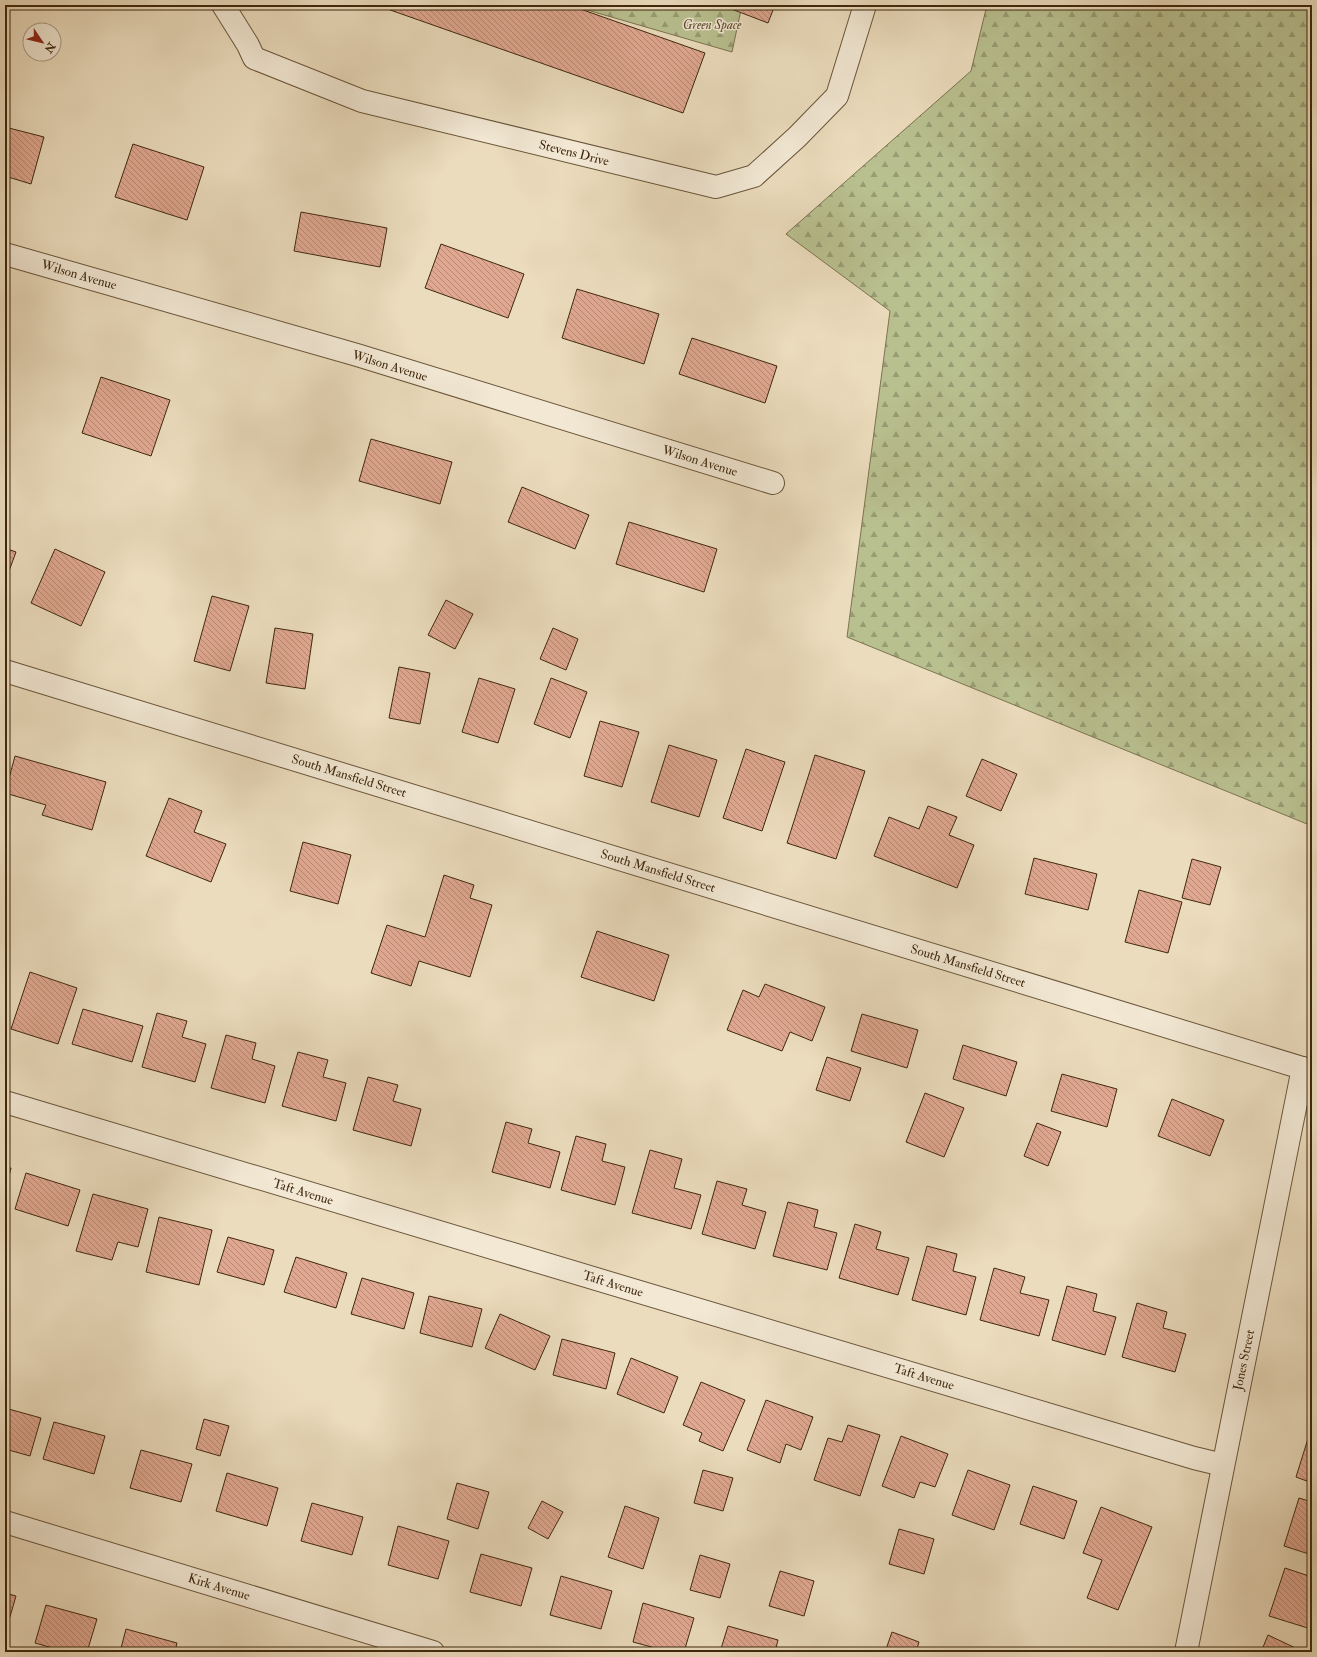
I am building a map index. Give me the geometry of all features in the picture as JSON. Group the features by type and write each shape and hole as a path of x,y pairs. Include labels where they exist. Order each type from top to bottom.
{"street":[{"name":"Stevens Drive","path":"223,5 248,45 254,58 362,101 716,187 754,176 797,137 837,96 864,5"},
{"name":"Wilson Avenue","path":"5,254 357,355 773,484"},
{"name":"South Mansfield Street","path":"5,672 1308,1070"},
{"name":"Jones Street","path":"1186,1652 1222,1464 1308,1070"},
{"name":"Taft Avenue","path":"5,1102 1171,1452 1222,1464"},
{"name":"Kirk Avenue","path":"5,1522 433,1652"}],"green space":[{"name":"Green Space","path":"570,5 742,5 732,52"},
{"path":"987,5 1312,5 1312,826 847,637 890,311 786,234 971,71"}],"building":[{"path":"376,5 569,5 705,53 683,113"},
{"path":"721,5 775,5 768,23"},
{"path":"5,127 44,137 31,184 5,176"},
{"path":"133,144 204,167 187,220 115,197"},
{"path":"301,212 387,228 380,267 294,251"},
{"path":"441,244 524,274 508,318 425,288"},
{"path":"577,289 659,314 644,364 562,338"},
{"path":"692,338 777,366 765,403 679,374"},
{"path":"101,377 170,400 151,456 82,433"},
{"path":"371,439 452,462 440,504 359,481"},
{"path":"522,487 589,515 575,549 508,522"},
{"path":"629,522 717,549 704,592 616,564"},
{"path":"5,548 16,552 5,582"},
{"path":"55,549 105,572 81,626 31,603"},
{"path":"212,596 249,606 230,671 194,661"},
{"path":"446,600 473,614 455,649 428,635"},
{"path":"275,628 313,634 305,689 266,683"},
{"path":"553,628 578,639 566,670 540,659"},
{"path":"399,667 430,673 420,724 389,718"},
{"path":"479,678 515,689 498,743 462,732"},
{"path":"551,678 587,692 570,738 534,724"},
{"path":"600,721 639,732 622,787 584,776"},
{"path":"669,745 717,760 699,817 651,802"},
{"path":"746,749 785,762 762,831 723,818"},
{"path":"815,755 865,771 836,859 787,843"},
{"path":"15,756 106,782 92,830 42,815 46,805 5,793"},
{"path":"982,759 1017,774 1001,811 966,796"},
{"path":"169,798 202,811 194,832 226,844 211,882 146,856"},
{"path":"928,806 957,817 949,835 974,845 957,888 874,856 889,817 919,829"},
{"path":"303,842 351,855 338,904 290,891"},
{"path":"1034,858 1097,874 1088,910 1025,894"},
{"path":"1192,859 1221,867 1210,905 1182,898"},
{"path":"444,875 474,885 470,898 492,905 470,977 419,961 411,986 371,973 387,925 425,937"},
{"path":"1139,890 1182,902 1168,953 1125,942"},
{"path":"597,931 669,955 654,1001 581,977"},
{"path":"30,972 77,988 58,1044 11,1029"},
{"path":"765,984 825,1007 812,1041 790,1032 782,1051 727,1030 743,990 759,997"},
{"path":"83,1009 143,1026 132,1062 72,1044"},
{"path":"157,1013 187,1021 182,1037 206,1044 195,1082 142,1067"},
{"path":"862,1014 918,1030 907,1068 851,1051"},
{"path":"226,1035 256,1043 252,1059 275,1066 265,1103 211,1088"},
{"path":"963,1045 1017,1062 1006,1096 953,1079"},
{"path":"298,1052 328,1060 323,1077 346,1083 336,1121 282,1106"},
{"path":"827,1057 861,1068 850,1101 816,1090"},
{"path":"1062,1074 1117,1089 1107,1127 1051,1111"},
{"path":"368,1077 398,1085 393,1101 421,1109 411,1146 353,1130"},
{"path":"925,1093 964,1108 944,1157 906,1142"},
{"path":"1172,1099 1224,1120 1210,1156 1158,1136"},
{"path":"506,1122 532,1129 528,1143 560,1152 550,1188 492,1172"},
{"path":"1037,1123 1061,1132 1048,1166 1024,1156"},
{"path":"576,1136 606,1144 602,1161 625,1167 615,1205 561,1190"},
{"path":"650,1150 682,1159 674,1188 701,1195 691,1229 632,1213"},
{"path":"5,1167 11,1168 5,1192"},
{"path":"26,1173 80,1190 68,1226 15,1209"},
{"path":"717,1181 747,1189 742,1205 766,1212 755,1249 702,1234"},
{"path":"93,1194 148,1209 138,1247 118,1242 112,1260 76,1251"},
{"path":"788,1202 818,1210 814,1227 837,1233 827,1270 773,1256"},
{"path":"159,1217 212,1230 199,1285 146,1272"},
{"path":"855,1224 881,1232 876,1249 909,1258 898,1295 839,1278"},
{"path":"228,1237 274,1250 264,1285 217,1272"},
{"path":"927,1246 957,1254 953,1271 976,1277 966,1315 912,1300"},
{"path":"296,1257 347,1273 336,1308 284,1292"},
{"path":"994,1268 1025,1277 1020,1293 1049,1300 1039,1336 980,1320"},
{"path":"362,1278 414,1293 404,1329 351,1314"},
{"path":"1067,1286 1097,1294 1093,1311 1116,1317 1105,1355 1052,1340"},
{"path":"429,1296 482,1309 472,1347 420,1333"},
{"path":"1137,1303 1167,1312 1163,1328 1186,1334 1175,1372 1122,1357"},
{"path":"500,1314 550,1336 535,1370 485,1348"},
{"path":"562,1339 615,1353 606,1389 553,1375"},
{"path":"631,1358 678,1377 664,1413 617,1394"},
{"path":"701,1382 745,1400 723,1451 699,1441 702,1433 683,1425"},
{"path":"1312,1397 1312,1410 1308,1409"},
{"path":"766,1400 813,1417 801,1450 786,1444 780,1463 747,1450"},
{"path":"5,1408 41,1418 30,1456 5,1449"},
{"path":"204,1419 229,1426 220,1456 196,1449"},
{"path":"54,1422 105,1436 94,1474 43,1459"},
{"path":"848,1425 880,1435 860,1496 814,1480 828,1438 842,1442"},
{"path":"1312,1429 1312,1483 1296,1477"},
{"path":"901,1436 948,1454 935,1487 920,1482 914,1498 882,1486"},
{"path":"141,1450 192,1464 181,1502 130,1488"},
{"path":"703,1470 733,1478 723,1511 694,1503"},
{"path":"968,1470 1010,1485 994,1530 952,1515"},
{"path":"227,1473 278,1488 267,1526 216,1511"},
{"path":"457,1483 489,1492 478,1529 447,1519"},
{"path":"1033,1486 1077,1501 1064,1539 1020,1524"},
{"path":"1299,1498 1312,1502 1312,1555 1284,1546"},
{"path":"542,1501 563,1512 548,1539 528,1528"},
{"path":"312,1503 363,1517 352,1555 301,1541"},
{"path":"625,1506 659,1518 643,1569 608,1557"},
{"path":"1101,1507 1152,1527 1118,1610 1087,1598 1102,1560 1083,1553"},
{"path":"398,1526 449,1541 438,1579 388,1565"},
{"path":"899,1529 934,1539 924,1574 889,1564"},
{"path":"481,1554 532,1568 521,1606 470,1592"},
{"path":"700,1555 730,1564 720,1598 690,1590"},
{"path":"1285,1568 1312,1577 1311,1629 1269,1616"},
{"path":"780,1571 814,1581 804,1616 769,1606"},
{"path":"561,1576 612,1591 601,1629 550,1615"},
{"path":"5,1593 16,1596 5,1634"},
{"path":"643,1603 694,1618 684,1652 670,1652 633,1642"},
{"path":"46,1605 97,1619 87,1652 67,1652 35,1643"},
{"path":"728,1626 778,1640 775,1652 720,1652"},
{"path":"126,1629 177,1643 175,1652 120,1652"},
{"path":"892,1632 919,1642 916,1652 885,1652"},
{"path":"1268,1635 1304,1652 1261,1652"}]}
